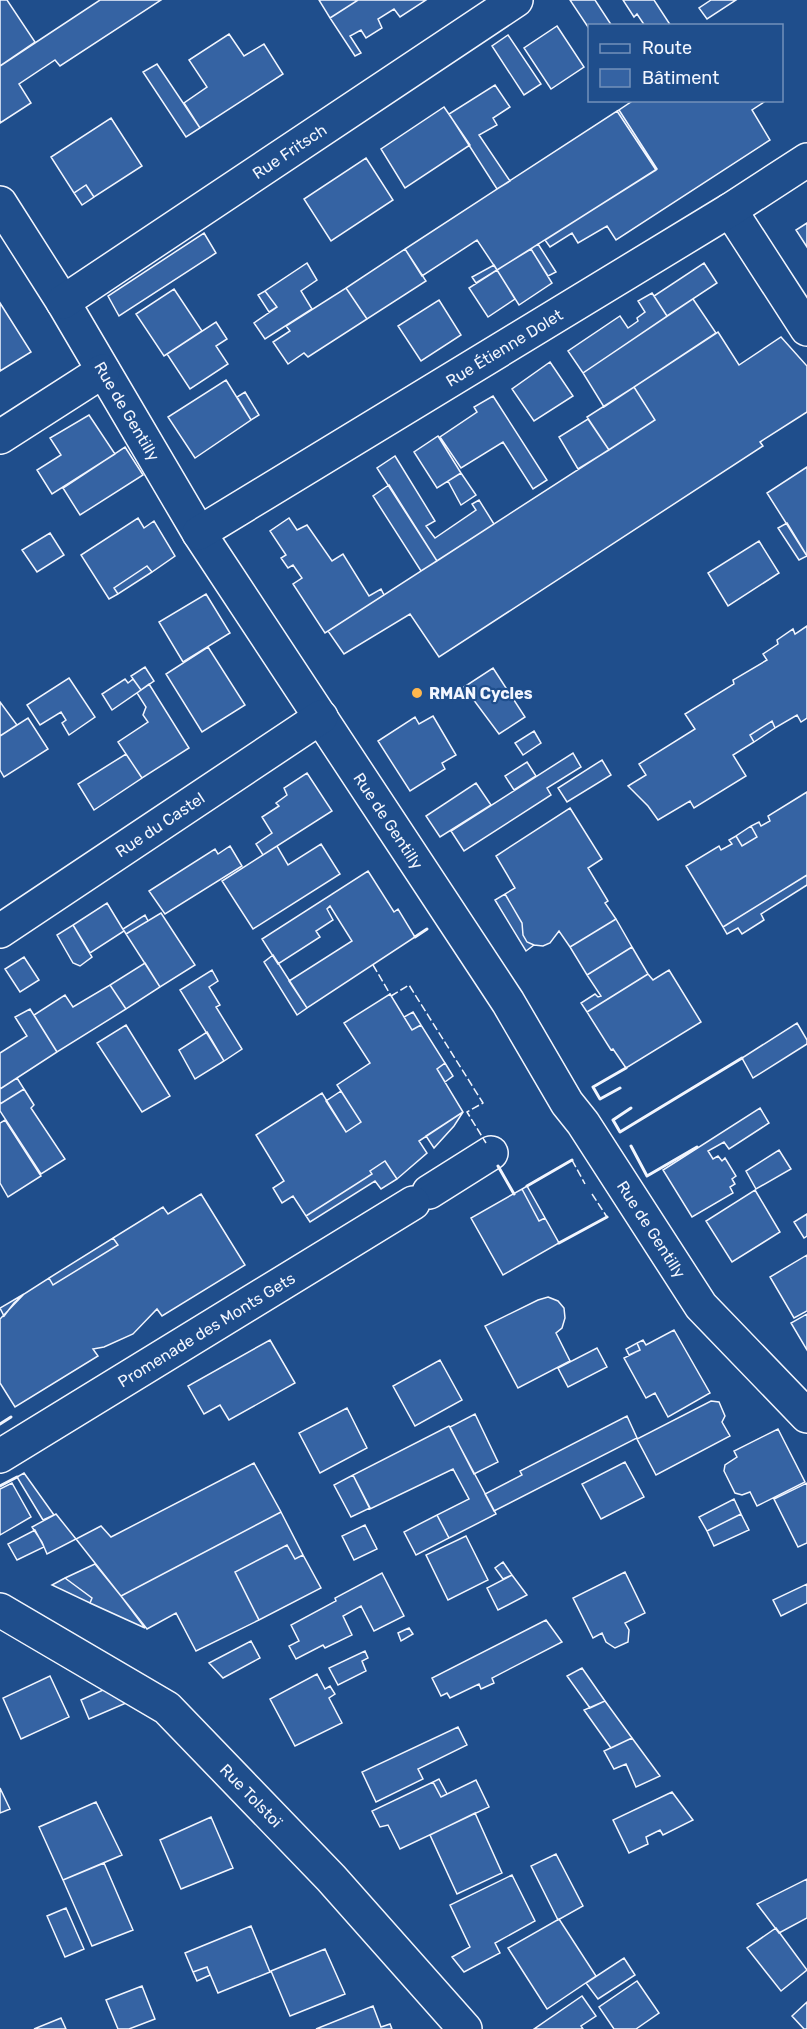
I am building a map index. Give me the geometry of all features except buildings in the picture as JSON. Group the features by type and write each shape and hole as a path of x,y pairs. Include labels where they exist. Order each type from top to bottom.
{"street":[{"name":"Rue Fritsch","path":"63,302 516,0"},
{"name":"Rue Étienne Dolet","path":"199,533 730,210 807,160"},
{"name":"Rue de Gentilly","path":"0,203 63,302 199,533 508,1002 567,1103 701,1306 807,1416"},
{"path":"730,210 807,329"},
{"path":"0,438 103,371"},
{"name":"Rue du Castel","path":"0,932 321,717"},
{"name":"Promenade des Monts Gets","path":"0,1456 491,1153"},
{"name":"Rue Tolstoï","path":"0,1610 167,1708 331,1878 465,2029"}],"fence":[{"path":"373,965 390,994"},
{"path":"391,996 409,985 483,1103 467,1112 486,1143"},
{"path":"572,1160 585,1184"},
{"path":"592,1194 607,1217"}],"wall":[{"path":"415,937 427,929"},
{"path":"631,1108 613,1120 620,1132 742,1058"},
{"path":"620,1088 600,1099 593,1087 626,1068"},
{"path":"631,1146 647,1176 697,1147"},
{"path":"527,1186 572,1160"},
{"path":"498,1166 514,1194"},
{"path":"559,1243 607,1217"},
{"path":"0,1424 11,1417"},
{"path":"0,1486 17,1477"}],"place":[{"name":"RMAN Cycles","path":"417,693"}]}
